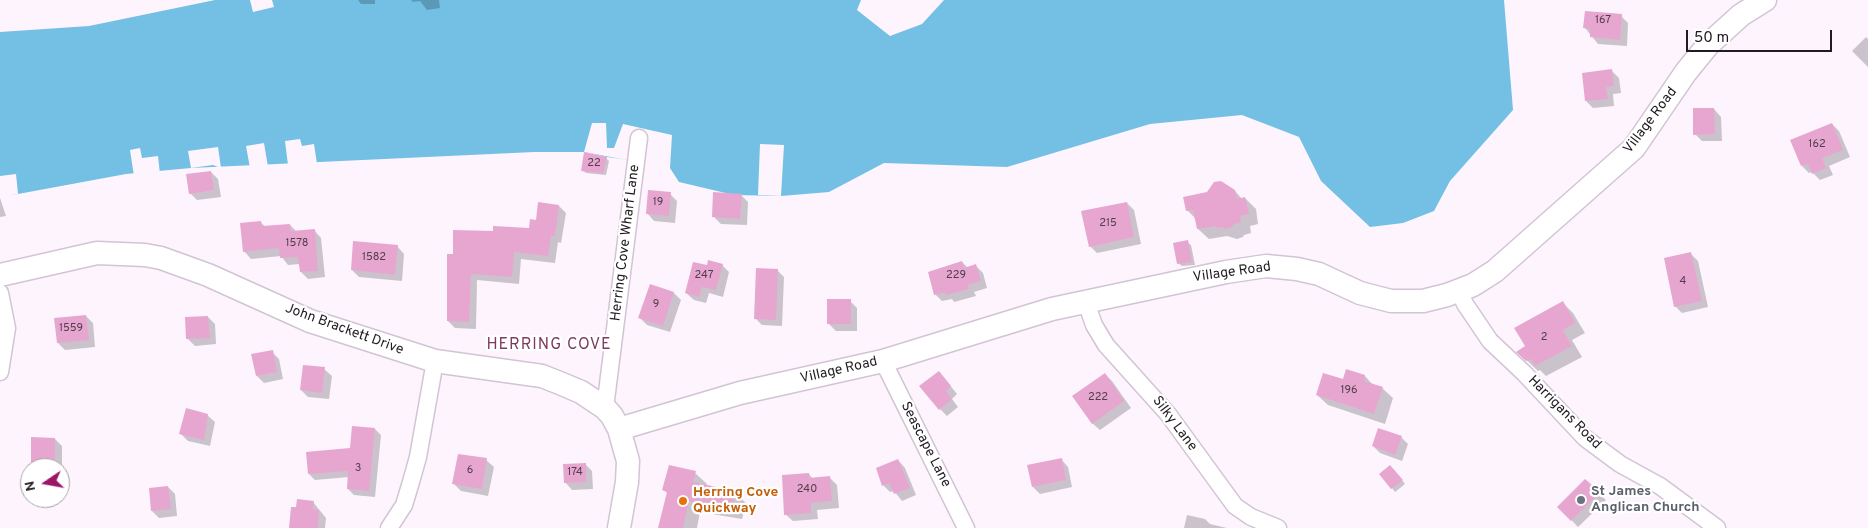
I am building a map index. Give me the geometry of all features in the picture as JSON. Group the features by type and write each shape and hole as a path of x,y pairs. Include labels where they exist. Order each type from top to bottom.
{"street":[{"name":"Village Road","path":"619,429 740,393 883,361 1052,310 1208,275 1266,266 1297,269 1319,274 1360,293 1391,302 1435,299 1473,284 1505,263 1634,148 1686,72 1708,45 1741,15 1765,0"},
{"name":"Herring Cove Wharf Lane","path":"605,408 639,138"},
{"name":"John Brackett Drive","path":"0,275 97,253 145,255 160,258 208,276 310,321 435,361 542,376 581,392 605,408 619,429 628,461 627,482 619,528"},
{"name":"Harrigans Road","path":"1459,290 1465,304 1490,341 1524,373 1585,438 1620,464 1660,486 1717,528"},
{"path":"0,292 7,328 0,372"},
{"name":"Silky Lane","path":"1086,302 1094,325 1106,345 1168,414 1235,506 1251,517 1278,528"},
{"path":"389,528 404,505 418,457 435,361"},
{"name":"Seascape Lane","path":"883,361 966,528"}],"water":[{"path":"215,0 861,0 857,10 890,36 922,24 944,0 1504,0 1513,110 1450,181 1434,211 1403,223 1370,227 1321,181 1299,137 1242,115 1150,124 1007,167 884,163 829,192 781,196 734,195 679,182 668,165 584,152 534,152 191,168 126,174 0,196 0,32 89,26"}],"pier":[{"path":"250,0 272,0 274,7 253,12"},
{"path":"592,123 606,123 607,148 614,148 623,124 672,135 670,168 584,152"},
{"path":"300,139 302,146 314,144 317,164 288,165 285,141"},
{"path":"264,143 268,167 250,168 246,146"},
{"path":"760,144 784,145 781,196 758,195"},
{"path":"218,147 221,168 213,165 191,168 188,151"},
{"path":"140,148 142,158 158,156 160,174 134,176 130,150"},
{"path":"16,174 18,194 0,197 0,176"}],"building":[{"path":"1585,11 1622,14 1620,40 1590,37 1590,29 1583,28"},
{"path":"1612,69 1614,86 1606,87 1608,99 1585,101 1582,73"},
{"path":"1693,108 1714,108 1715,134 1693,135"},
{"path":"1832,123 1843,150 1822,158 1826,168 1812,174 1808,164 1801,166 1790,140"},
{"path":"584,152 607,157 603,173 581,171"},
{"path":"211,171 214,190 189,194 186,174"},
{"path":"1221,181 1235,190 1237,199 1245,197 1249,214 1240,216 1241,223 1234,224 1232,227 1225,229 1222,227 1217,228 1216,226 1197,229 1193,210 1186,211 1183,197 1207,192 1214,182"},
{"path":"648,190 671,192 669,216 646,214"},
{"path":"713,192 742,194 740,219 712,217"},
{"path":"538,202 559,205 555,236 551,236 548,256 514,252 512,277 471,274 469,322 447,321 447,254 453,254 453,230 493,231 493,226 529,228 530,219 536,220"},
{"path":"1127,202 1134,237 1089,247 1081,211"},
{"path":"261,221 262,226 290,224 291,231 315,229 318,271 300,272 298,257 280,258 279,248 243,252 240,223"},
{"path":"1188,240 1192,262 1177,264 1173,243"},
{"path":"353,241 398,245 395,275 351,270"},
{"path":"1691,252 1702,301 1674,307 1664,258"},
{"path":"708,260 723,264 716,290 702,287 699,297 685,293 693,262 707,265"},
{"path":"962,261 964,268 976,264 981,281 968,285 969,289 946,295 945,292 934,295 928,272"},
{"path":"756,268 778,269 776,320 754,319"},
{"path":"650,284 674,292 663,326 638,318"},
{"path":"827,299 851,299 851,324 827,324"},
{"path":"1563,301 1575,323 1563,330 1572,346 1535,366 1531,359 1526,361 1516,352 1525,346 1514,328"},
{"path":"86,315 89,340 57,343 54,318"},
{"path":"208,316 210,338 186,339 185,317"},
{"path":"273,350 277,372 256,376 251,354"},
{"path":"303,365 325,367 322,393 300,390"},
{"path":"1346,369 1365,375 1364,381 1383,387 1374,414 1316,395 1323,373 1343,379"},
{"path":"939,371 951,386 946,391 952,399 939,410 919,386"},
{"path":"1105,373 1124,401 1092,424 1072,396"},
{"path":"186,408 208,414 204,440 179,434"},
{"path":"352,426 375,428 369,491 347,489 348,471 308,474 306,452 350,448"},
{"path":"1378,428 1402,436 1395,455 1372,446"},
{"path":"31,437 55,438 55,458 31,458"},
{"path":"458,454 487,458 482,489 452,484"},
{"path":"1062,458 1066,480 1032,487 1027,465"},
{"path":"898,459 910,488 894,494 889,483 882,486 876,468"},
{"path":"586,463 586,482 564,483 563,464"},
{"path":"669,465 696,471 693,482 735,491 731,508 689,501 683,528 658,528 667,492 662,490"},
{"path":"1390,465 1403,480 1391,489 1379,474"},
{"path":"809,473 809,478 830,476 832,501 811,503 811,513 784,515 782,475"},
{"path":"1585,479 1600,492 1571,521 1557,507"},
{"path":"168,486 171,509 151,511 149,488"},
{"path":"297,499 314,501 313,509 319,510 318,528 289,528 291,507 296,507"}],"place":[{"name":"St James Anglican Church","path":"1581,500"},
{"name":"Herring Cove Quickway","path":"683,501"}],"district":[{"name":"HERRING COVE","path":"549,346"}]}
